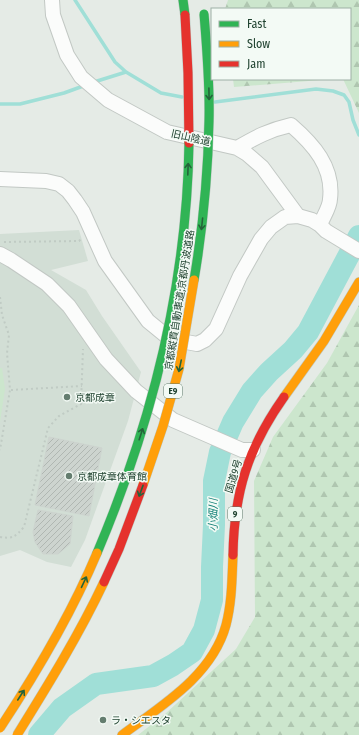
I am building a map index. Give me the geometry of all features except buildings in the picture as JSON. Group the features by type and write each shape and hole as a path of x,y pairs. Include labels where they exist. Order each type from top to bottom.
{"highway":[{"name":"京都縦貫自動車道;京都丹波道路","path":"0,728 41,664 77,596 102,542 129,471 162,362 182,248 187,187 190,120 189,68 183,0"},
{"name":"京都縦貫自動車道;京都丹波道路","path":"17,735 56,674 93,605 119,549 159,440 179,369 199,250 206,186 209,120 208,67 204,10"},
{"name":"国道9号","path":"122,735 185,686 210,657 221,639 229,608 234,522 248,450 270,416 340,317 359,282"}],"street":[{"name":"旧山陰道","path":"52,0 53,15 68,55 81,77 108,100 167,132 237,148 247,154 262,167 298,216"},
{"path":"237,148 255,137 272,130 291,125 302,135 318,152 329,174 330,199 320,225"},
{"path":"0,179 46,181 59,184 76,200 105,261 148,321 170,339 197,344 205,340 216,329 240,276 261,239 271,227 285,217 298,216 312,220 326,231 359,251"},
{"path":"0,254 47,284 70,306 106,359 136,391 173,420 248,450"}],"path":[{"path":"0,243 7,241 79,241 91,231"},
{"path":"0,297 2,315 9,335 7,353 10,390 0,450"},
{"path":"0,537 7,539 14,537 24,528 48,428 59,416 81,404 83,349"},
{"path":"10,390 82,386"}],"shaded area":[{"name":"京都成章","path":"79,230 88,261 51,270 86,290 141,372 128,421 85,540 71,567 47,562 20,550 0,556 0,234"}],"green space":[{"path":"228,0 359,0 359,113 343,80 351,80 351,8 225,8"},
{"path":"233,80 321,80 234,87"},
{"path":"359,305 359,735 138,735 165,714 236,649 255,617 254,481 273,437 327,363"},
{"path":"0,368 2,368 5,389 0,422"}],"waterway":[{"path":"75,0 115,62 126,72 161,93 182,97"},
{"path":"94,82 126,72"},
{"path":"0,104 20,104 64,93 86,85"},
{"path":"215,102 316,89 333,91 344,95 349,102 353,120 359,135"},
{"name":"小畑川","path":"39,735 62,708 96,684 153,676 192,652 204,630 212,600 214,481 220,452 233,422 252,391 269,372 293,350 308,332 359,236"}],"traffic: fast":[{"path":"183,0 185,15"},
{"path":"194,280 206,181 208,141 209,81 204,14"},
{"path":"97,553 117,504 134,454 150,404 163,352 174,301 182,249 187,196 189,143"}],"traffic: slow":[{"path":"143,485 163,426 179,369 194,280"},
{"path":"284,397 324,341 359,282"},
{"path":"0,728 53,643 76,599 97,553"},
{"path":"122,735 168,701 197,675 209,660 219,643 226,625 231,590 233,555"},
{"path":"17,735 74,641 104,582"}],"traffic: jam":[{"path":"185,15 189,143"},
{"path":"233,555 236,511 245,472 261,434 284,397"},
{"path":"104,582 119,549 143,485"}],"place":[{"name":"京都成章","path":"67,397"},
{"name":"京都成章体育館","path":"69,476"},
{"name":"ラ・シエスタ","path":"103,720"}]}
